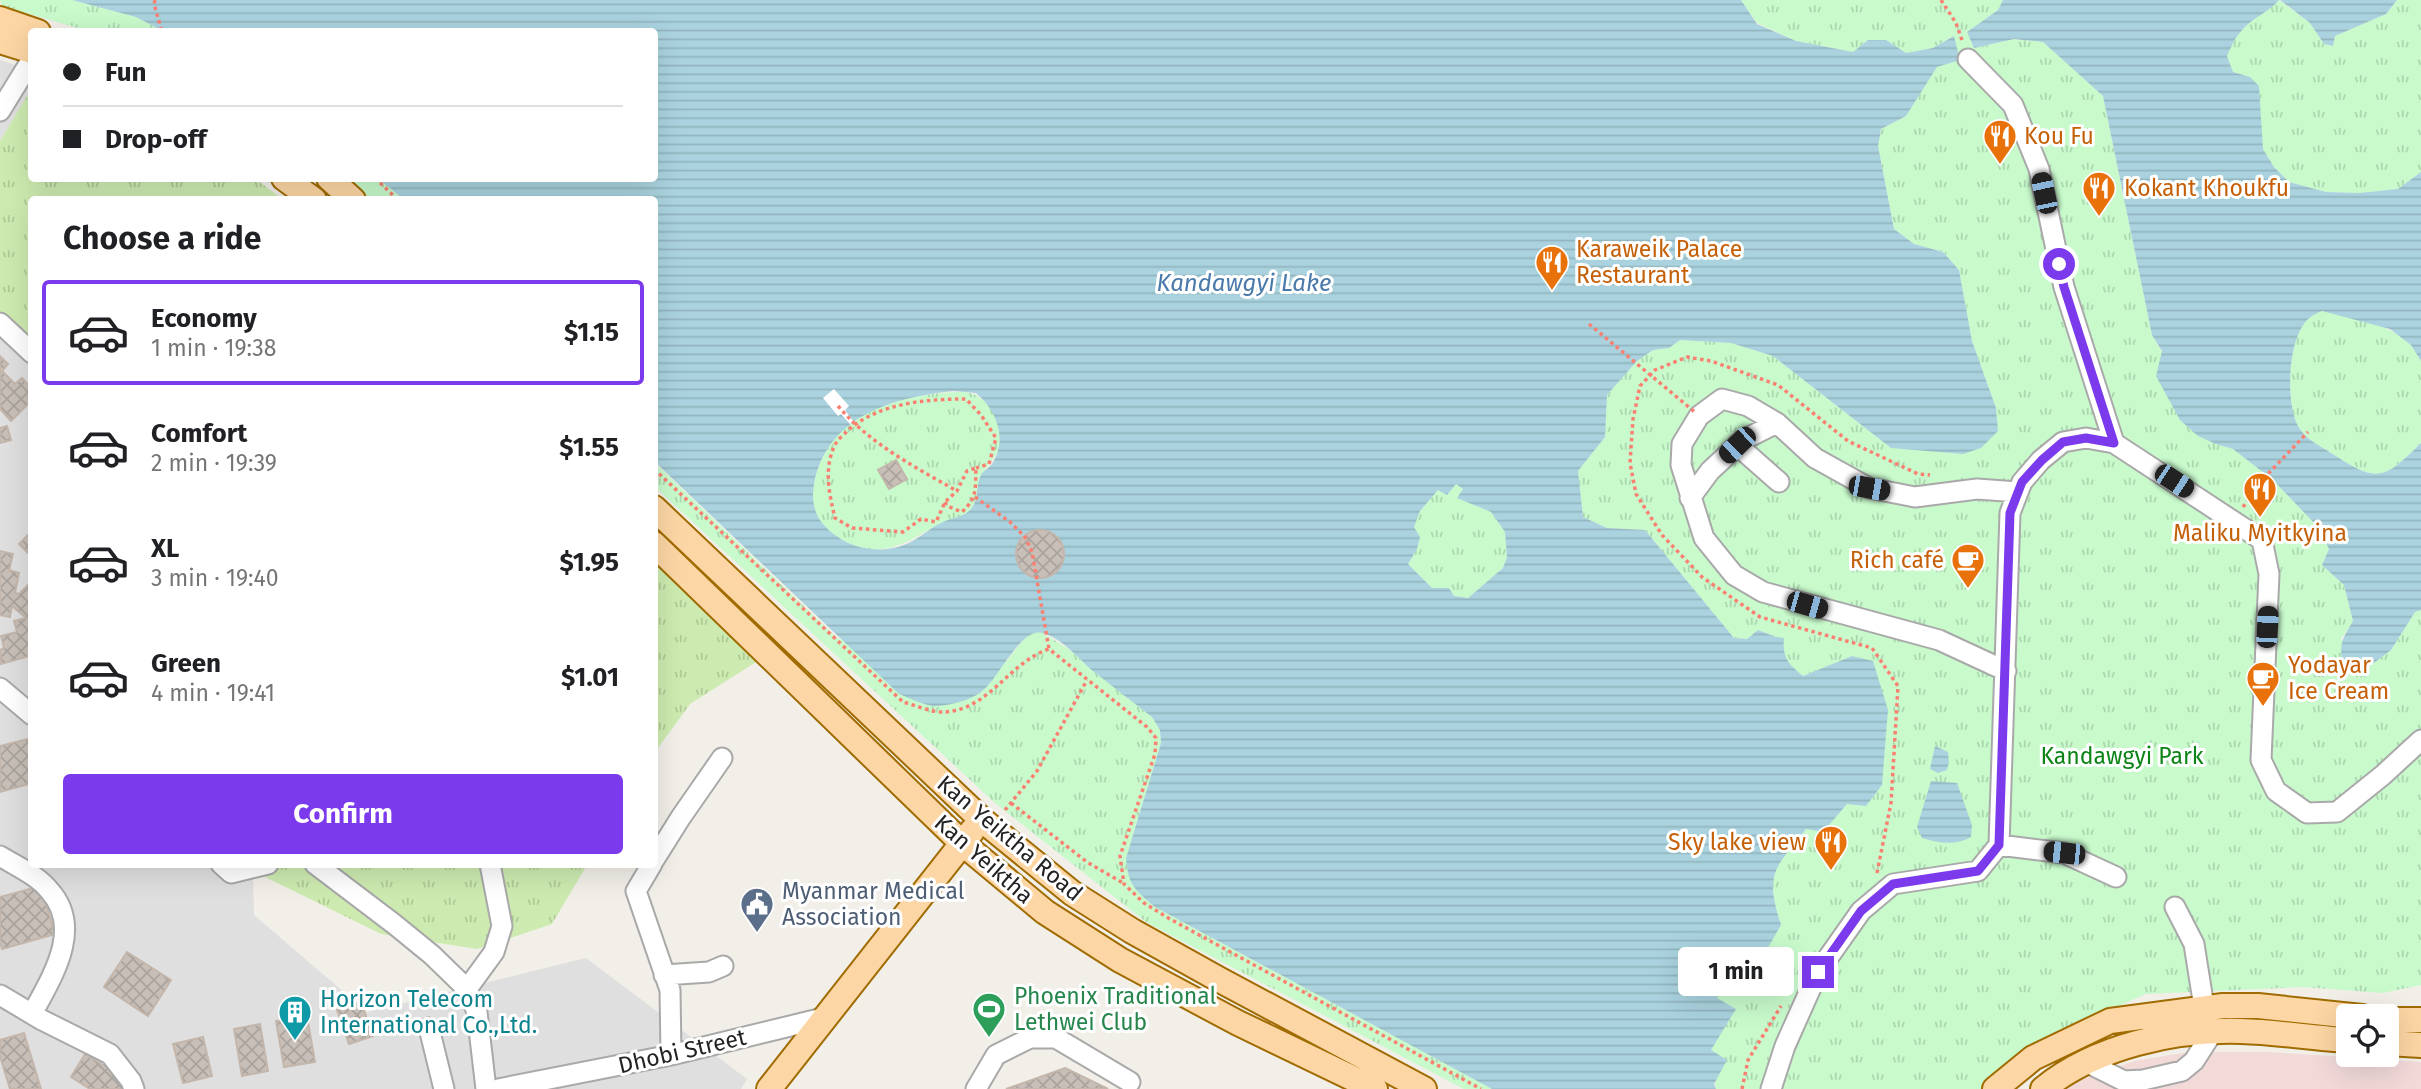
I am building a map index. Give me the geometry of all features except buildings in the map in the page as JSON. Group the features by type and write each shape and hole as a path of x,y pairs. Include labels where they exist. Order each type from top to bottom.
{"main road":[{"path":"0,19 28,29"},
{"path":"0,41 28,50"},
{"path":"289,182 309,196"},
{"path":"333,182 349,196"},
{"name":"Kan Yeiktha Road","path":"658,512 981,819 1072,893 1220,981 1424,1089"},
{"name":"Kan Yeiktha","path":"658,548 962,843 1045,912 1120,960 1238,1023 1375,1089"},
{"path":"769,1089 981,819"},
{"path":"1995,1089 2033,1058 2099,1026 2136,1017 2204,1007 2258,1006 2336,1014"},
{"path":"2317,1012 2317,1037"},
{"path":"2399,1020 2421,1020"},
{"path":"2043,1089 2088,1063 2133,1044 2183,1035 2239,1031 2336,1039"},
{"path":"2399,1044 2421,1045"}],"street":[{"path":"1968,59 2013,105 2039,169 2064,287 2114,443"},
{"path":"0,111 28,66"},
{"path":"0,323 28,349"},
{"path":"2006,671 1939,640 1763,592 1734,575 1704,538 1681,465 1682,444 1699,416 1722,399 1748,406 1777,423 1815,458 1869,488 1915,496 1977,489 2018,492"},
{"path":"1690,498 1710,471 1737,445 1777,423"},
{"path":"1771,1089 1785,1046 1818,972 1861,911 1893,884 1978,871 1999,845 2010,513 2022,482 2063,442 2086,438 2114,443 2234,519 2262,540 2269,574 2261,760 2276,791 2307,813 2337,812 2421,740"},
{"path":"1737,445 1779,482"},
{"path":"0,688 28,712"},
{"path":"658,854 722,758"},
{"path":"1999,845 2064,853 2116,877"},
{"path":"0,856 48,888 58,901 65,918 65,940 58,965 32,1014"},
{"path":"225,868 231,873 252,868"},
{"path":"320,868 432,955 467,989 477,1012 486,1089"},
{"path":"467,989 494,952 502,926 490,868"},
{"path":"649,868 636,891 670,990 671,1055"},
{"path":"2175,907 2194,944 2204,1007"},
{"path":"664,975 709,972 723,966"},
{"path":"0,995 110,1054 134,1089"},
{"name":"Dhobi Street","path":"498,1089 671,1055 823,1018"},
{"path":"429,1028 444,1089"},
{"path":"2088,1063 2124,1081 2143,1080 2182,1071 2194,1061 2212,1033"},
{"path":"976,1089 996,1055 1030,1038 1056,1038 1130,1082"}],"path":[{"path":"155,0 161,28"},
{"path":"1941,0 1956,23"},
{"path":"379,182 394,196"},
{"path":"1589,324 1696,413"},
{"path":"1877,875 1891,803 1898,686 1872,648 1760,617 1702,577 1661,535 1636,494 1630,463 1633,419 1640,386 1655,370 1687,357 1711,361 1778,385 1848,441 1917,474 1942,476"},
{"path":"941,399 966,399 981,415 996,438 989,464 976,468 967,471 957,491 945,502 936,522 921,519 903,532 852,528 835,518 828,488 828,467 836,442 854,425 889,407 941,399"},
{"path":"838,406 854,425 909,464 957,491"},
{"path":"2234,519 2265,477 2308,432"},
{"path":"945,502 957,512 962,512 975,498 976,468"},
{"path":"658,473 902,702 944,712 978,703 1034,654 1049,649"},
{"path":"975,498 1010,522 1024,537 1032,552 1049,649 1147,727 1156,738 1155,754 1120,856 1124,884"},
{"path":"981,819 1001,815 1011,803 1053,745 1087,680"},
{"path":"1011,803 1087,862 1124,884 1144,903 1170,919 1480,1089"},
{"path":"1742,1089 1748,1060 1784,1001"}],"shaded area":[{"path":"0,60 28,70 28,94 0,141"},
{"path":"0,313 28,341 28,868 254,868 254,915 367,1012 586,958 747,1079 741,1089 0,1089"},
{"path":"2189,1052 2269,1052 2336,1056 2336,1067 2399,1067 2399,1061 2421,1062 2421,1089 2066,1089 2079,1081 2134,1061"}],"green space":[{"path":"0,0 72,0 136,17 157,28 78,28 2,6"},
{"name":"Kandawgyi Park","path":"1741,0 2003,0 1998,10 1967,32 1974,48 2014,39 2043,42 2103,96 2152,335 2216,444 2233,449 2273,480 2317,526 2329,549 2322,565 2344,585 2353,621 2341,639 2363,671 2391,650 2415,612 2421,610 2421,985 2383,993 2303,987 2146,994 2039,1041 1982,1089 1716,1089 1711,1050 1716,999 1745,949 1781,925 1773,893 1773,882 1780,863 1806,828 1823,831 1847,804 1852,656 1803,676 1788,664 1776,637 1758,630 1747,639 1734,638 1645,530 1607,528 1583,517 1578,471 1605,437 1607,395 1637,361 1653,350 1669,348 1679,340 1731,343 1773,356 1891,448 1996,408 1972,341 1959,270 1943,252 1914,244 1894,229 1878,146 1881,129 1906,116 1953,36 1933,48 1906,53 1886,40 1868,40 1853,52 1796,41 1757,23"},
{"path":"2279,0 2310,23 2324,44 2333,46 2335,36 2386,14 2397,0 2421,0 2421,172 2398,189 2359,193 2326,192 2289,182 2274,167 2263,149 2250,77 2233,72 2227,56 2243,29"},
{"path":"28,94 28,182 260,182 278,196 28,196 28,341 0,313 0,141"},
{"path":"347,182 383,182 399,196 363,196"},
{"path":"2322,311 2378,325 2405,340 2415,349 2421,360 2421,443 2388,471 2370,473 2347,463 2313,441 2298,426 2290,390 2291,362 2297,337 2304,324 2310,317"},
{"path":"965,392 981,399 993,412 1000,439 997,453 978,483 974,505 968,512 890,548 869,549 852,544 826,528 815,510 813,490 818,468 830,442 844,427 859,417 894,402 931,394"},
{"path":"658,466 837,638 981,693 1024,639 1032,633 1039,631 1067,648 1152,717 1160,730 1161,743 1126,858 1155,907 1492,1089 1464,1089 1146,922 995,803 658,490"},
{"path":"1456,484 1463,489 1458,498 1491,512 1505,532 1507,557 1503,568 1468,598 1454,596 1449,588 1432,588 1408,564 1417,549 1414,527 1420,511 1438,490"},
{"path":"658,565 756,662 690,704 658,748"},
{"path":"254,868 585,868 552,924 477,949 381,934 253,871"}],"water":[{"name":"Kandawgyi Lake","path":"72,0 1741,0 1757,24 1796,41 1853,52 1868,40 1886,40 1906,53 1933,48 1954,36 1960,60 1937,67 1906,116 1881,129 1878,146 1894,229 1914,244 1943,252 1959,270 1972,341 1996,408 1998,431 1981,448 1963,454 1891,448 1773,356 1731,343 1680,340 1669,348 1653,350 1637,361 1607,395 1605,437 1578,471 1583,517 1607,528 1645,530 1734,638 1747,639 1758,630 1784,638 1787,660 1803,676 1852,656 1873,661 1888,710 1882,785 1866,806 1847,804 1823,832 1806,829 1787,853 1773,882 1781,925 1762,958 1744,949 1717,998 1736,1009 1711,1050 1727,1060 1714,1084 1716,1089 1492,1089 1155,907 1134,886 1126,858 1161,743 1160,730 1152,717 1063,644 1042,633 1034,633 1017,646 987,687 970,698 934,706 899,694 658,465 658,196 399,196 383,182 658,182 658,28 157,28 136,17","holes":["954,391 976,393 990,408 1000,435 997,455 981,475 975,502 970,510 936,525 909,543 887,549 853,545 825,527 817,515 813,501 814,484 821,461 833,442 848,426 866,414 908,398","1456,484 1463,489 1457,498 1491,512 1505,532 1507,557 1503,568 1468,598 1454,596 1449,588 1432,588 1408,564 1417,549 1420,537 1414,527 1420,511 1438,490 1447,495"]},
{"path":"2003,0 2279,0 2243,29 2227,56 2233,72 2250,77 2259,86 2263,149 2274,167 2289,182 2326,192 2359,193 2398,189 2421,172 2421,361 2411,345 2390,329 2322,311 2310,317 2304,324 2297,337 2291,362 2290,390 2294,416 2304,434 2322,448 2359,469 2379,474 2397,465 2421,443 2421,610 2415,612 2391,650 2363,671 2344,671 2342,644 2353,621 2344,585 2322,565 2329,549 2317,526 2273,480 2233,449 2198,436 2180,420 2156,376 2162,351 2152,335 2103,96 2043,42 2014,39 1974,48 1967,32 1998,10"},
{"path":"2280,0 2397,0 2386,14 2335,36 2333,46 2324,44 2310,23"},
{"path":"1935,746 1948,752 1947,770 1938,773 1930,769"},
{"path":"1931,781 1957,783 1972,825 1971,837 1947,843 1922,838 1917,827"}],"pier":[{"path":"834,389 849,406 845,410 853,421 850,424 841,414 838,416 823,398"}],"place":[{"name":"Kou Fu","path":"2000,166"},
{"name":"Kokant Khoukfu","path":"2099,218"},
{"name":"Karaweik Palace Restaurant","path":"1552,292"},
{"name":"Maliku Myitkyina","path":"2260,519"},
{"name":"Rich café","path":"1968,590"},
{"name":"Yodayar Ice Cream","path":"2263,708"},
{"name":"Sky lake view","path":"1831,872"},
{"name":"Myanmar Medical Association","path":"757,934"},
{"name":"Phoenix Traditional Lethwei Club","path":"989,1039"},
{"name":"Horizon Telecom International Co.,Ltd.","path":"295,1042"}],"route":[{"path":"1818,972 1861,911 1893,884 1978,871 1999,845 2010,513 2022,482 2063,442 2086,438 2114,443 2059,264"}]}
